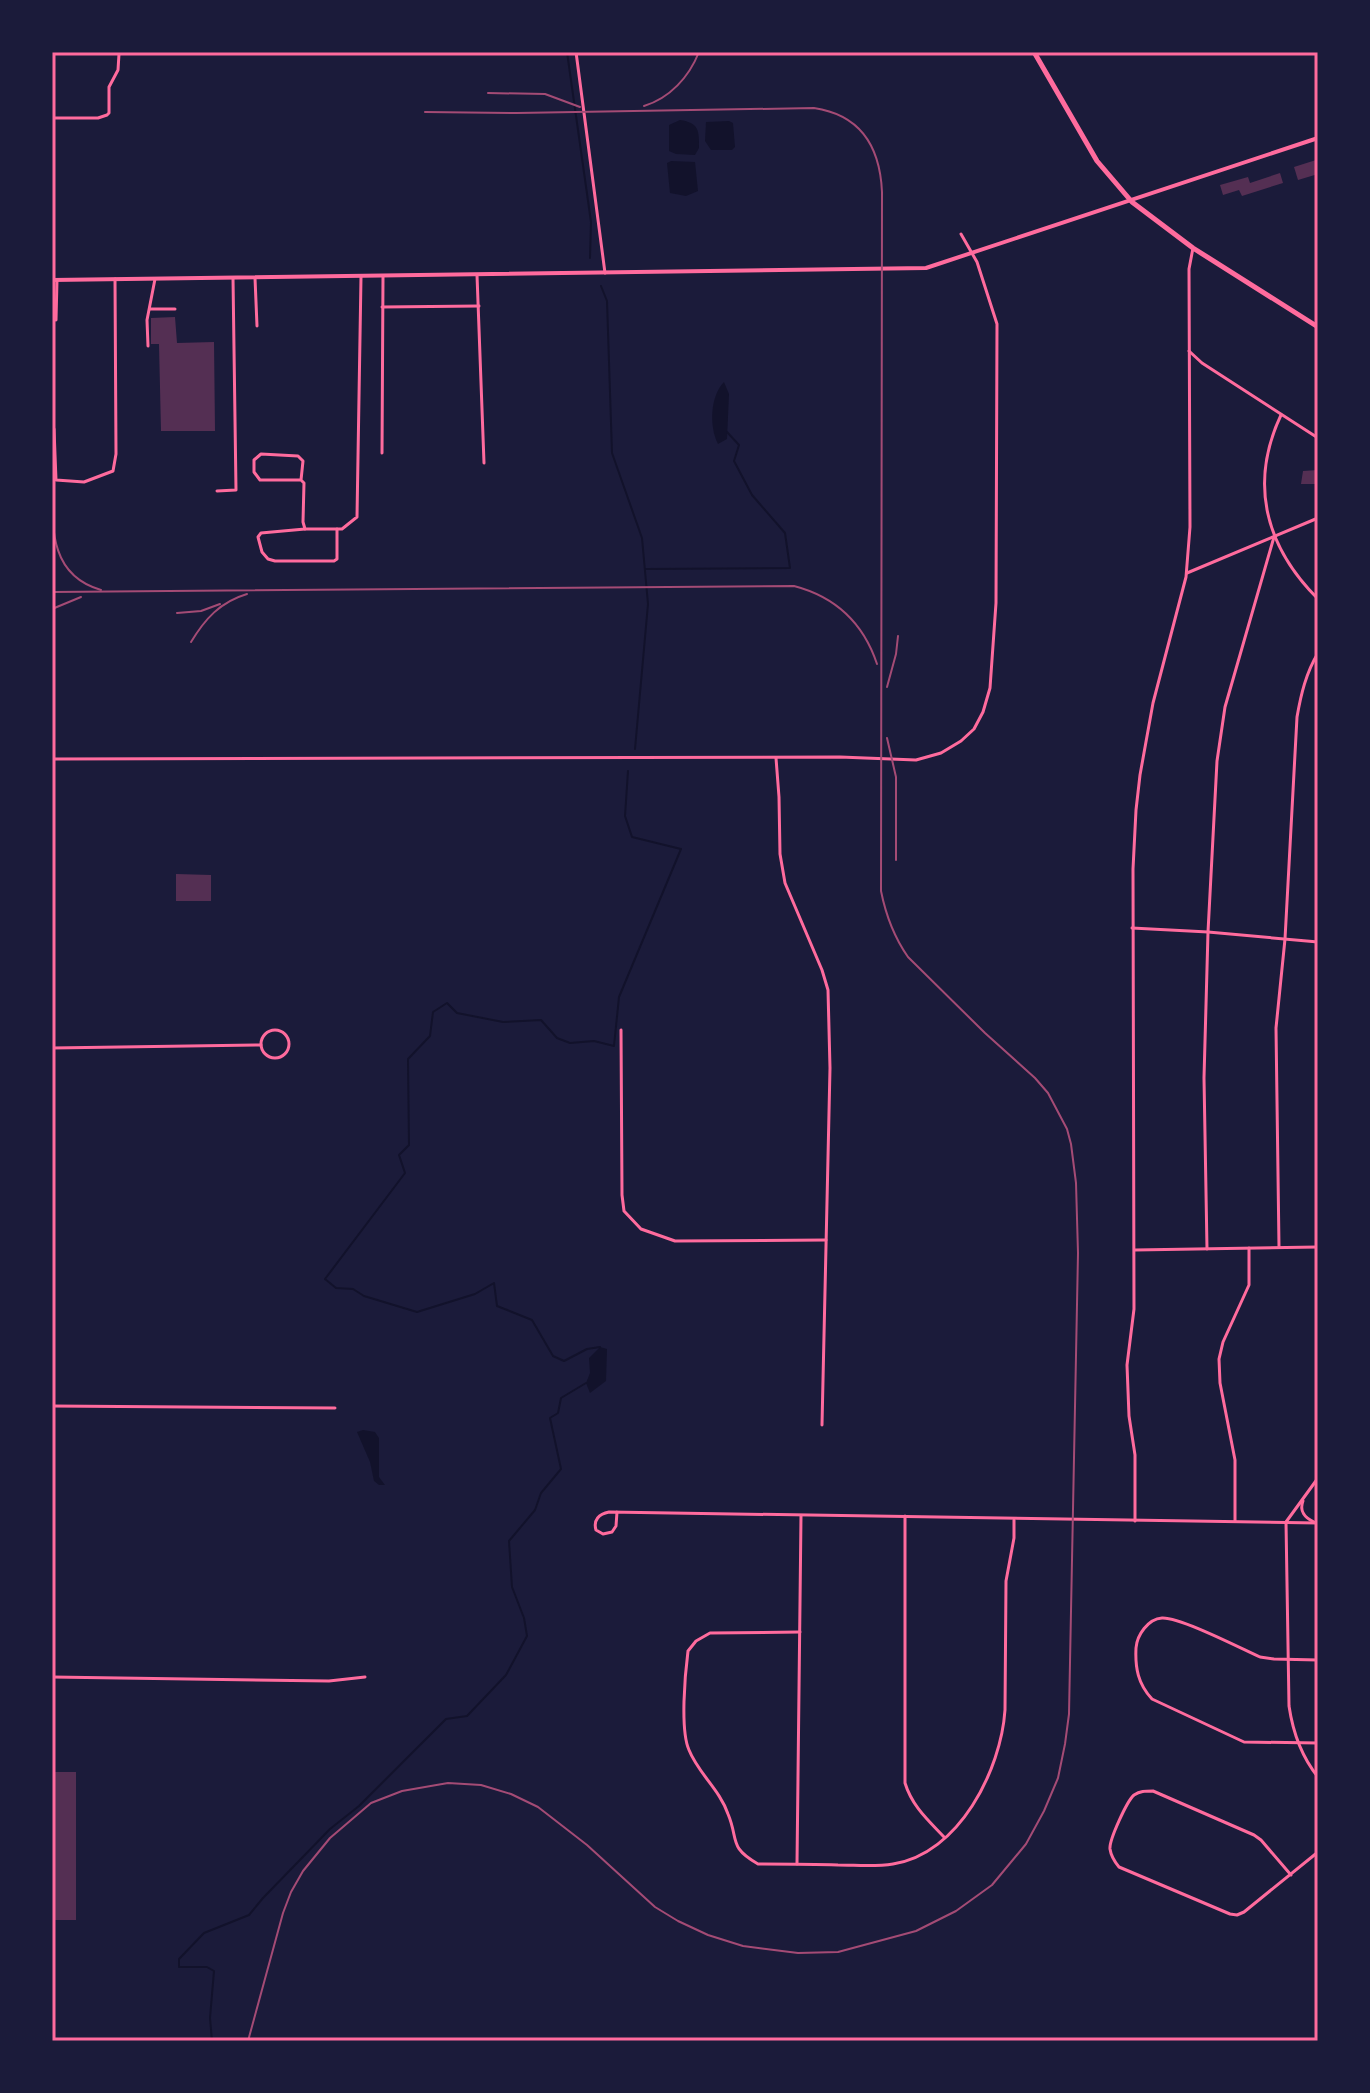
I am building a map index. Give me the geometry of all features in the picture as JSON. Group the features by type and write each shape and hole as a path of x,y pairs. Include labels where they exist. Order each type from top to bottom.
{"main road":[{"path":"1034,52 1097,161 1129,199 1193,248 1318,327"}],"street":[{"path":"576,52 605,273"},
{"path":"52,118 98,118 107,115 109,87 118,70 119,54"},
{"path":"56,320 54,280 926,268 1318,138"},
{"path":"52,759 916,760 941,753 974,729 983,712 990,688 996,603 997,324 973,253 961,234"},
{"path":"1135,1521 1135,1455 1127,1394 1135,1250 1134,836 1140,775 1153,703 1187,573 1190,527 1189,269 1193,248"},
{"path":"477,275 484,463"},
{"path":"337,529 337,559 334,561 275,561 268,559 259,544 261,533 305,529 337,529 342,529 357,517 361,277"},
{"path":"382,453 383,277"},
{"path":"217,491 236,490 233,278"},
{"path":"255,278 257,326"},
{"path":"54,429 56,480 84,482 113,471 116,454 115,279"},
{"path":"148,346 147,320 155,279"},
{"path":"382,307 479,306"},
{"path":"150,309 175,309"},
{"path":"1189,351 1202,363 1318,438"},
{"path":"1281,415 1269,446 1264,469 1264,493 1274,537 1293,570 1318,599"},
{"path":"301,480 260,480 254,472 254,460 261,454 298,456 303,461 301,480 304,483 305,529"},
{"path":"1187,573 1318,518"},
{"path":"1207,1249 1204,1078 1217,761 1220,731 1231,684 1274,537"},
{"path":"1279,1247 1276,1028 1285,939 1297,717 1303,686 1318,653"},
{"path":"776,758 780,854 785,883 828,990 830,1068 822,1425"},
{"path":"1132,928 1318,942"},
{"path":"271,1030 285,1034 289,1042 287,1052 279,1058 267,1056 261,1045 263,1036 271,1030"},
{"path":"621,1030 622,1195 624,1211 641,1229 675,1241 826,1240"},
{"path":"52,1048 261,1045"},
{"path":"1135,1250 1318,1247"},
{"path":"1235,1521 1235,1460 1220,1383 1219,1359 1227,1332 1249,1285 1249,1248"},
{"path":"52,1406 335,1408"},
{"path":"1318,1478 1286,1522 1287,1659 1291,1722 1303,1755 1318,1777"},
{"path":"1304,1497 1302,1512 1305,1517 1318,1523"},
{"path":"617,1512 616,1526 612,1532 603,1534 596,1530 595,1522 602,1513 617,1512 1318,1523"},
{"path":"797,1864 801,1514"},
{"path":"905,1516 905,1783 916,1807 944,1837"},
{"path":"800,1632 710,1633 696,1641 688,1651 685,1693 687,1748 729,1815 738,1850 745,1858 758,1864 873,1866 896,1864 915,1857 944,1837 965,1815 984,1788 999,1748 1004,1730 1006,1581 1014,1520"},
{"path":"1318,1660 1260,1657 1178,1620 1161,1618 1153,1621 1139,1636 1136,1645 1137,1675 1152,1699 1244,1742 1318,1743"},
{"path":"52,1677 329,1681 365,1677"},
{"path":"1291,1875 1254,1835 1153,1791 1137,1793 1130,1798 1110,1842 1110,1852 1119,1867 1237,1915 1244,1912 1291,1875 1318,1852"}],"shaded area":[{"path":"680,120 697,128 699,148 695,155 669,151 669,125"},
{"path":"706,122 733,123 735,147 732,150 711,150 705,141"},
{"path":"695,162 698,191 686,196 670,193 667,163"},
{"path":"724,382 729,394 727,439 718,444 712,412 716,395"},
{"path":"600,1347 607,1349 606,1381 590,1393 586,1383 590,1373 589,1358"},
{"path":"357,1432 375,1432 379,1438 379,1477 385,1485 374,1481 370,1462"}],"building":[{"path":"1316,160 1318,174 1298,180 1294,167"},
{"path":"1280,173 1283,183 1242,196 1239,190 1223,195 1220,185 1248,177 1250,183"},
{"path":"175,317 177,343 214,342 215,431 161,431 159,344 151,344 151,318"},
{"path":"1318,470 1318,484 1301,484 1303,471"},
{"path":"176,874 211,875 211,901 176,901"},
{"path":"52,1772 76,1772 76,1920 52,1920"}],"waterway":[{"path":"567,52 591,222 590,258"},
{"path":"601,286 607,301 612,453 642,538 648,604 635,749"},
{"path":"646,569 790,568 785,533 752,495 734,461 739,445 727,432"},
{"path":"600,1347 587,1349 564,1361 553,1356 532,1320 497,1306 494,1283 475,1294 417,1312 364,1296 353,1289 336,1288 325,1279 405,1173 399,1155 409,1145 408,1059 430,1036 433,1012 447,1003 457,1013 503,1022 541,1020 557,1038 570,1043 594,1041 614,1046 619,997 681,849 632,837 625,816 628,771"},
{"path":"212,2041 210,2018 214,1971 207,1967 179,1967 179,1959 204,1933 249,1915 330,1829 359,1806 446,1719 467,1716 506,1675 527,1636 524,1618 512,1587 509,1541 535,1510 541,1493 561,1469 550,1418 558,1413 561,1398 586,1383"}],"railway":[{"path":"644,106 662,98 678,85 699,52"},
{"path":"488,93 545,94 580,107"},
{"path":"248,2041 291,1892 303,1871 330,1838 371,1803 402,1791 448,1783 481,1785 511,1794 538,1807 587,1845 655,1907 678,1921 743,1946 798,1953 838,1952 916,1931 956,1911 992,1885 1026,1844 1044,1811 1058,1778 1069,1714 1078,1253 1076,1183 1071,1144 1067,1129 1048,1093 1035,1078 908,957 891,926 881,891 882,192 872,147 856,126 844,118 814,108 425,112"},
{"path":"52,472 53,526 61,558 83,582 101,590"},
{"path":"52,592 794,586 823,597 846,613 864,636 877,664"},
{"path":"191,642 214,612 247,594"},
{"path":"52,609 81,597"},
{"path":"177,613 201,611 220,604"},
{"path":"887,687 898,636"},
{"path":"887,738 896,777 896,860"}]}
